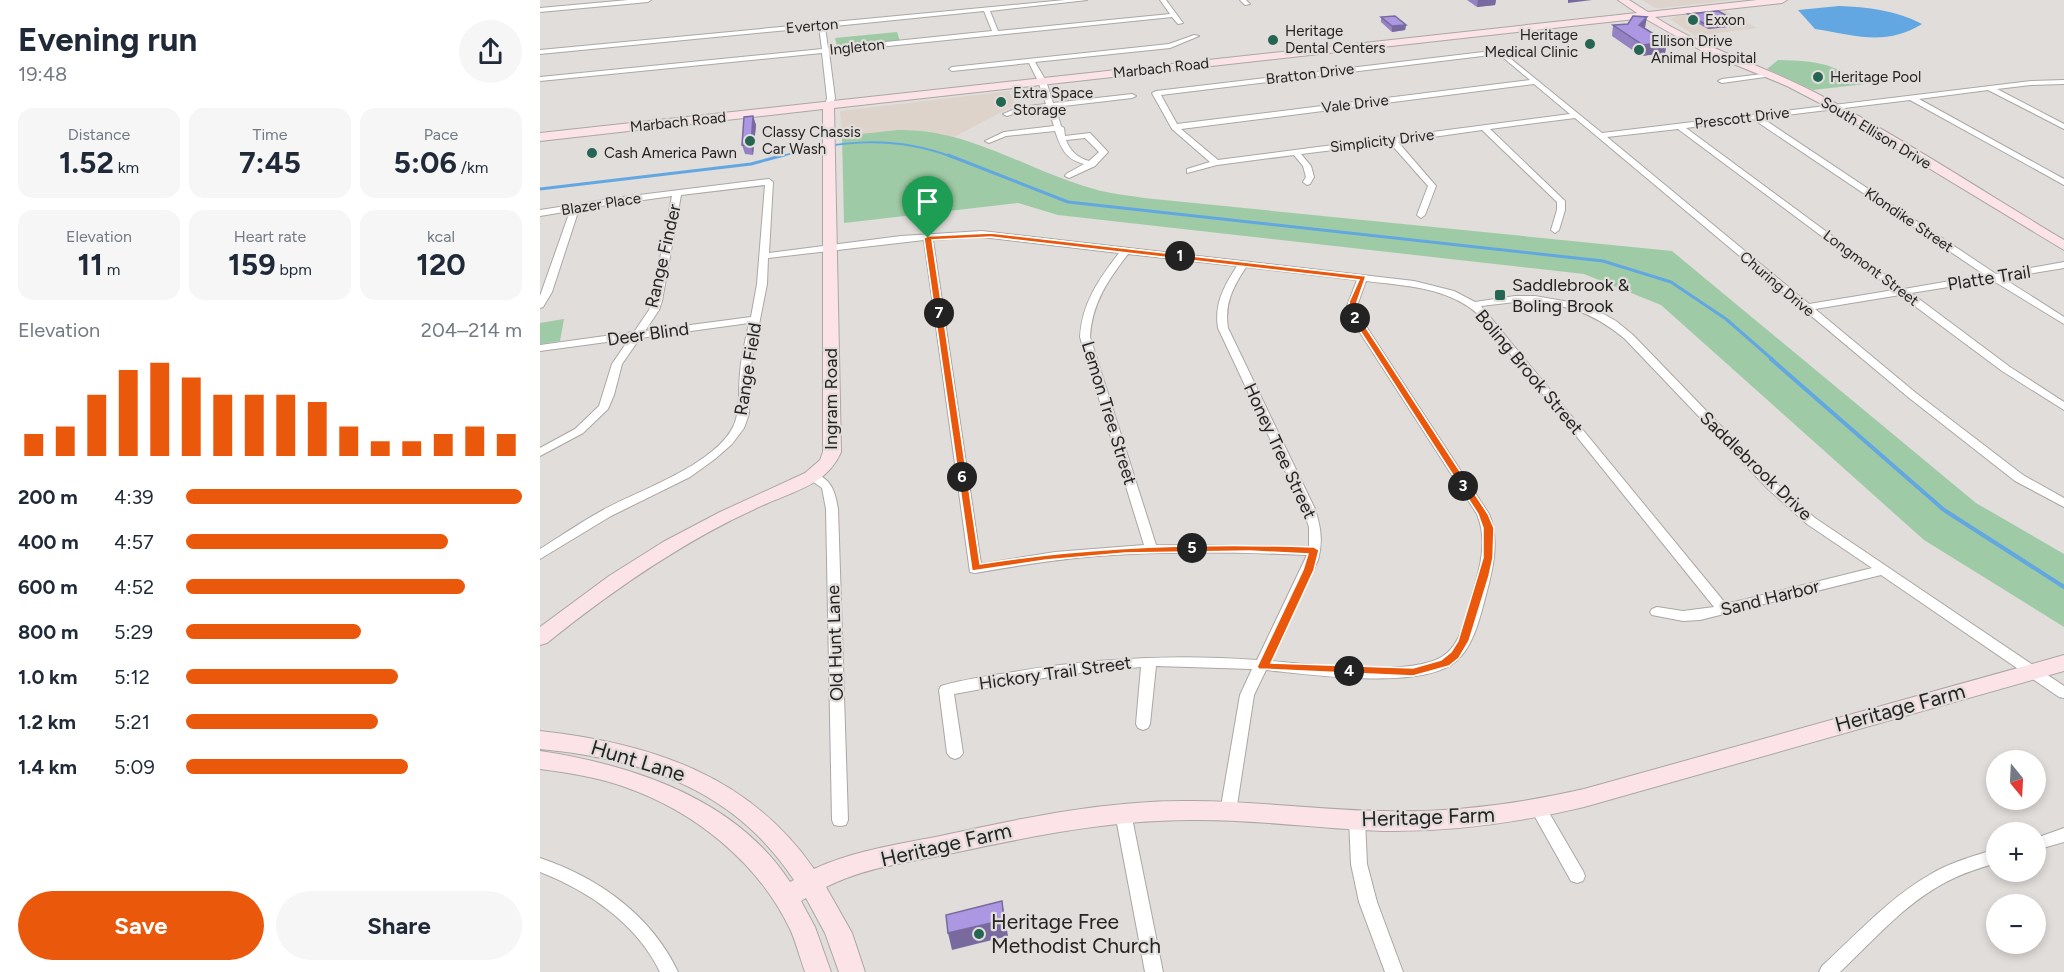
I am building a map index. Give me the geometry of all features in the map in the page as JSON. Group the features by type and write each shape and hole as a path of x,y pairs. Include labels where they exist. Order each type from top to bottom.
{"street":[{"path":"562,8 566,0"},
{"path":"540,10 648,0"},
{"name":"Everton","path":"540,52 1084,0"},
{"path":"1162,0 1180,23"},
{"name":"South Ellison Drive","path":"1623,0 1706,49 1770,75 1835,107 2064,246"},
{"name":"South Ellison Drive","path":"1633,0 1649,14"},
{"name":"Marbach Road","path":"540,137 1782,0"},
{"path":"986,9 996,33"},
{"name":"Ingleton","path":"540,79 1174,15"},
{"path":"822,25 830,105"},
{"path":"952,69 1170,46 1196,36"},
{"name":"Churing Drive","path":"1500,52 1986,455 2019,478 2064,503"},
{"name":"Bratton Drive","path":"1175,127 1156,93 1500,52"},
{"path":"1031,61 1042,81 1049,105 1064,138 1065,148 1072,157 1092,164"},
{"path":"1722,81 1770,75"},
{"name":"Vale Drive","path":"1175,127 1535,82"},
{"name":"Prescott Drive","path":"1599,136 1989,88 2063,82"},
{"path":"1989,88 2064,127"},
{"path":"1007,114 1020,109 1132,96"},
{"path":"1912,98 2064,182"},
{"name":"Ingram Road","path":"540,638 617,579 684,537 735,510 812,476 825,466 832,452 828,147 830,105"},
{"name":"Simplicity Drive","path":"1190,171 1216,163 1575,116"},
{"name":"Klondike Street","path":"1755,117 2064,321"},
{"name":"Longmont Street","path":"1679,126 2006,369 2064,407"},
{"path":"1175,127 1216,163"},
{"path":"990,141 1004,134 1060,128"},
{"path":"1484,128 1561,201 1561,210 1555,230"},
{"path":"1064,138 1087,135 1104,152 1092,164 1069,176"},
{"path":"1392,140 1432,186 1422,216"},
{"path":"1295,152 1310,171 1307,182"},
{"name":"Blazer Place","path":"540,213 769,182"},
{"name":"Range Field","path":"540,555 607,513 686,474 728,442 738,428 743,414 745,370 756,319 764,256 769,182"},
{"name":"Range Finder","path":"540,453 579,431 604,407 617,364 637,336 657,301 677,193"},
{"path":"540,305 575,209"},
{"name":"Boling Brook Street","path":"764,256 928,238 991,235 1363,278 1430,287 1451,293 1482,312 1723,609"},
{"path":"928,238 975,568 1067,555 1151,549 1314,550"},
{"name":"Lemon Tree Street","path":"1126,250 1093,297 1084,321 1085,337 1151,549"},
{"name":"Honey Tree Street","path":"1228,812 1247,696 1308,570 1316,542 1315,527 1309,509 1223,327 1222,301 1230,283 1243,264"},
{"name":"Platte Trail","path":"1806,308 2064,265"},
{"name":"Hickory Trail Street","path":"955,753 946,690 1048,671 1106,664 1201,662 1263,667 1413,672 1445,663 1455,655 1463,641 1486,567 1488,528 1483,514 1353,313 1353,302 1363,278"},
{"name":"Saddlebrook Drive","path":"1473,305 1508,298 1546,299 1581,307 1607,319 1629,337 1785,499 1823,530 2064,693"},
{"name":"Deer Blind","path":"540,348 756,319"},
{"name":"Old Hunt Lane","path":"812,476 824,482 829,489 832,509 840,820"},
{"name":"Sand Harbor","path":"1657,612 1683,616 1723,609 1882,570"},
{"path":"1143,724 1149,662"},
{"name":"Heritage Farm","path":"786,897 845,868 1026,827 1123,813 1191,810 1357,820 1464,818 1538,808 1584,798 2064,663"},
{"name":"Hunt Lane","path":"540,740 616,751 658,763 696,779 753,815 782,844 811,883 838,933 852,972"},
{"name":"Hunt Lane","path":"540,760 614,773 678,798 712,820 749,850 786,897 809,944 818,972"},
{"path":"1538,808 1577,876"},
{"path":"1123,813 1154,972"},
{"path":"1357,820 1359,864 1368,902 1394,972"},
{"path":"2046,841 2064,835"},
{"path":"1828,972 1919,890 1937,878 1986,859"},
{"path":"540,865 562,872 588,885 620,909 649,940 669,972"}],"shaded area":[{"path":"1642,0 1733,0 1655,8"},
{"path":"1724,10 1757,28 1695,36 1670,19 1676,16"},
{"path":"1009,91 1015,105 954,137 909,130 842,136 840,111"}],"green space":[{"path":"897,32 900,41 837,47 835,38"},
{"name":"Heritage Pool","path":"1778,60 1824,64 1865,84 1813,90 1767,69"},
{"path":"898,130 924,131 949,136 1100,191 1144,198 1672,251 1976,503 2064,554 2064,627 1924,540 1661,305 1584,274 1058,215 1018,203 844,223 842,136"},
{"path":"564,319 560,341 540,344 540,323"}],"water":[{"path":"1839,6 1881,10 1902,15 1922,24 1895,35 1857,36 1815,29 1798,10"}],"building":[{"path":"1718,11 1738,22 1708,26 1688,14"},
{"path":"1395,16 1406,25 1392,26 1381,17"},
{"path":"1633,16 1647,17 1639,25 1667,42 1643,45 1613,25 1628,24"},
{"path":"753,116 751,146 742,145 744,117"},
{"path":"1002,901 1004,920 948,933 946,915"}],"waterway":[{"path":"778,157 822,147 865,142 908,145 952,157"},
{"path":"540,189 751,164 784,155"},
{"path":"948,155 1068,202 1603,261 1671,282 1726,319 1773,360"},
{"path":"1771,359 1944,510 2064,587"}],"place":[{"name":"Exxon","path":"1693,20"},
{"name":"Heritage Dental Centers","path":"1273,40"},
{"name":"Heritage Medical Clinic","path":"1590,44"},
{"name":"Ellison Drive Animal Hospital","path":"1639,50"},
{"name":"Heritage Pool","path":"1818,77"},
{"name":"Extra Space Storage","path":"1001,102"},
{"name":"Classy Chassis Car Wash","path":"750,141"},
{"name":"Cash America Pawn","path":"592,153"},
{"name":"Saddlebrook & Boling Brook","path":"1500,295"},
{"name":"Heritage Free Methodist Church","path":"979,934"}],"route":[{"path":"991,235 1363,278 1353,302 1353,313 1483,514 1488,528 1488,558 1484,576 1463,641 1455,655 1445,663 1428,670 1413,672 1263,667 1308,570 1314,550 1250,548 1125,550 1046,557 975,568 928,238 991,235"}]}
